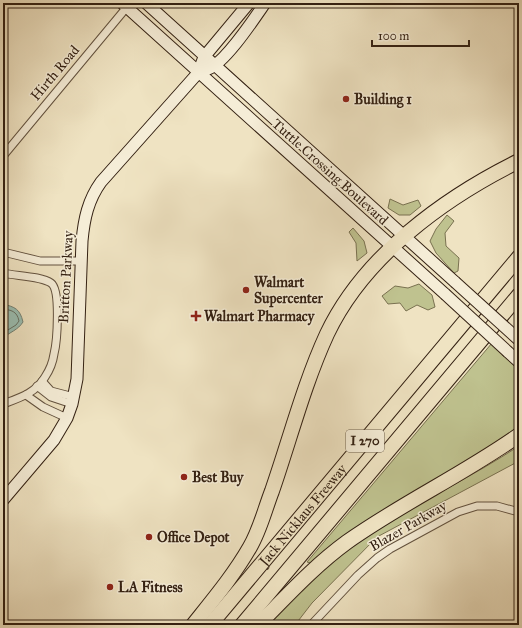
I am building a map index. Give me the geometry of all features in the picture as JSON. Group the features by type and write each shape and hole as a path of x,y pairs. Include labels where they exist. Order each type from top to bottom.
{"highway":[{"path":"193,625 224,585 250,546 281,465 314,366 327,334 347,301 370,271 392,247 444,204 519,162"},
{"name":"Jack Nicklaus Freeway","path":"210,625 519,257"},
{"name":"Jack Nicklaus Freeway","path":"242,625 519,295"},
{"path":"258,625 320,564 345,543 373,524 468,468 519,435"}],"main road":[{"name":"Tuttle Crossing Boulevard","path":"146,3 519,340"},
{"path":"198,73 204,57 248,3"},
{"path":"198,73 215,66 265,3"},
{"name":"Tuttle Crossing Boulevard","path":"125,5 198,73 519,362"},
{"name":"Britton Parkway","path":"3,500 54,440 67,418 73,401 77,379 81,261 84,221 90,201 96,190 198,73"},
{"path":"342,203 347,212 379,246 379,255 370,271"}],"street":[{"name":"Hirth Road","path":"3,156 125,5"},
{"path":"3,252 40,261 81,261"},
{"path":"3,273 44,280 51,283 56,289 54,356 40,384 26,395 3,404"},
{"path":"40,384 50,394 73,401"},
{"path":"43,407 50,394"},
{"path":"26,395 43,407 67,418"},
{"name":"Blazer Parkway","path":"311,625 376,558 398,544 458,512 477,506 498,506 519,512"}],"green space":[{"path":"390,199 403,205 418,200 421,206 410,215 399,215 388,208"},
{"path":"447,215 454,221 445,233 446,246 459,258 458,271 454,273 436,253 430,241 436,229"},
{"path":"353,228 364,241 367,253 357,261 356,243 349,232"},
{"path":"419,284 432,295 435,307 428,310 417,305 406,311 400,303 388,304 382,296 395,286 408,288"},
{"path":"492,343 519,368 519,428 314,564 307,562"},
{"path":"519,446 519,461 377,537 312,603 295,625 264,625 318,573 361,538 484,468"}],"water":[{"path":"3,304 11,306 19,311 23,322 3,338"}],"place":[{"name":"Building 1","path":"346,99"},
{"name":"Walmart Supercenter","path":"246,290"},
{"name":"Walmart Pharmacy","path":"196,316"},
{"name":"Best Buy","path":"184,477"},
{"name":"Office Depot","path":"149,537"},
{"name":"LA Fitness","path":"110,587"}]}
